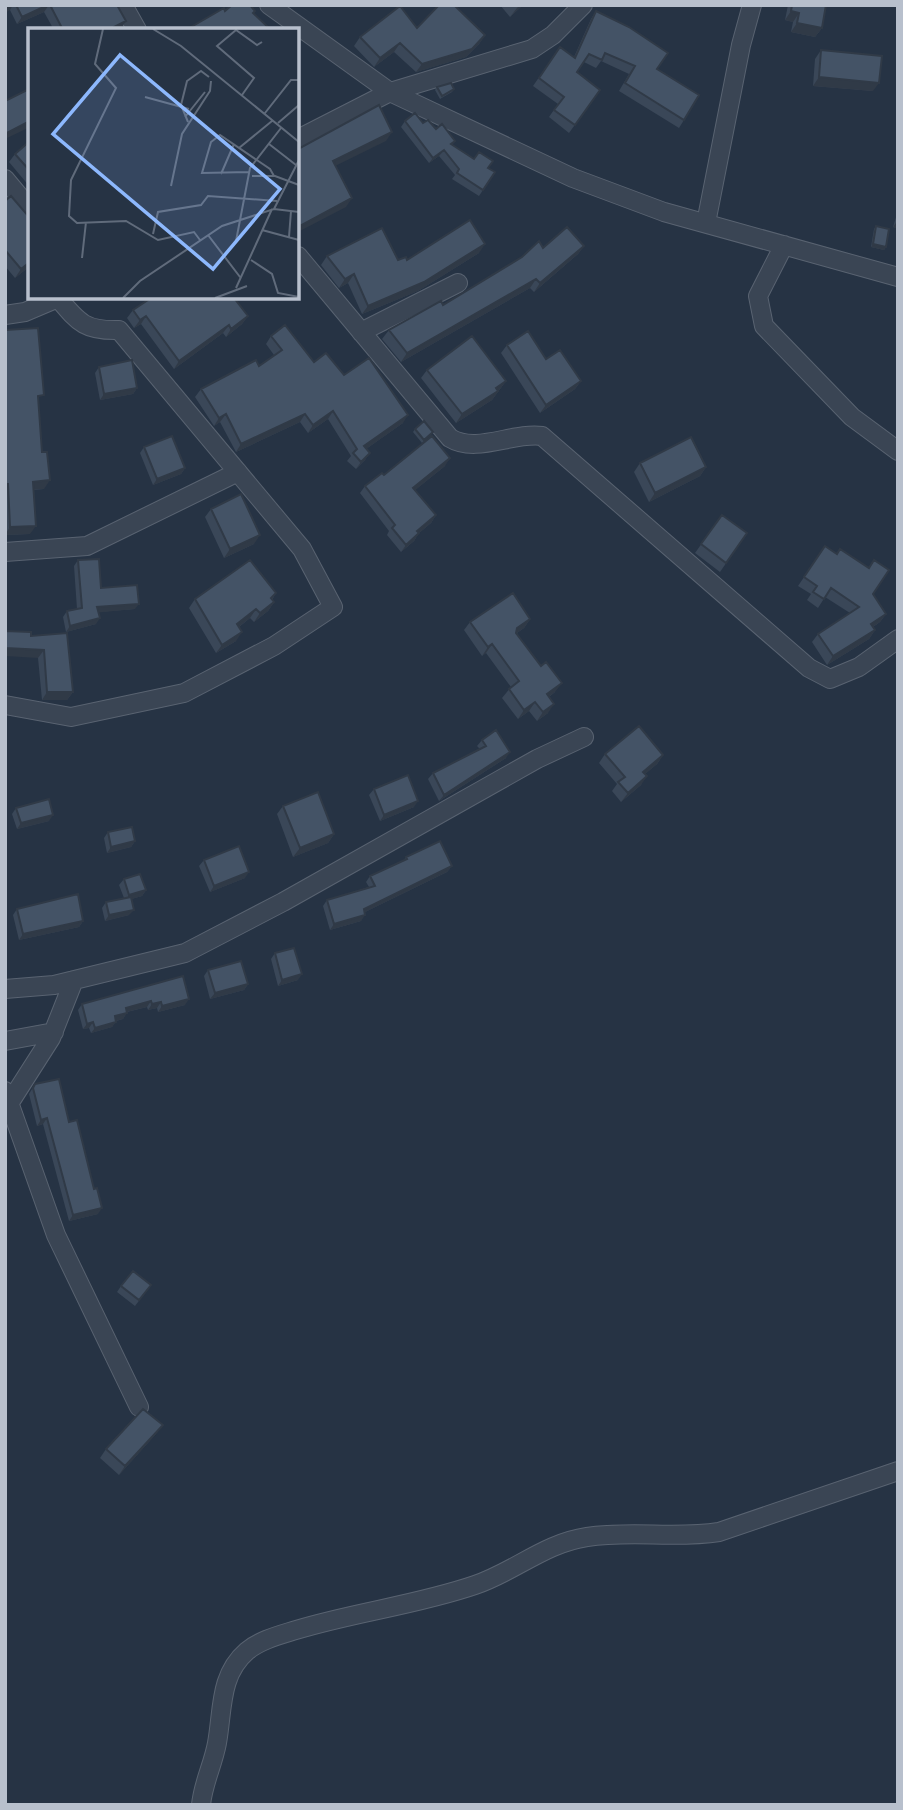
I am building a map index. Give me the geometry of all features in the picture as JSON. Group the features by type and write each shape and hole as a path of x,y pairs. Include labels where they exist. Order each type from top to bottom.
{"street":[{"path":"123,5 136,28"},
{"path":"269,5 390,92 573,178 706,223 898,277"},
{"path":"299,138 390,92 532,49 553,35 583,5"},
{"path":"706,223 741,45 752,5"},
{"path":"5,179 28,207"},
{"path":"784,246 758,296 764,326 852,417 898,451"},
{"path":"299,257 450,438 458,443 477,443 527,434 542,436 808,668 830,679 859,667 898,639"},
{"path":"360,332 458,283"},
{"path":"5,315 25,312 56,299"},
{"path":"5,705 71,716 184,693 274,646 333,607 302,548 119,330 94,331 76,318 59,299"},
{"path":"5,552 87,546 238,472"},
{"path":"5,989 74,980 185,953 283,902 537,758 584,737"},
{"path":"74,980 54,1032 34,1069 7,1101 56,1235 139,1407"},
{"path":"5,1041 54,1032"},
{"path":"201,1805 203,1787 216,1745 224,1685 234,1666 248,1649 272,1638 344,1615 428,1600 479,1584 548,1548 585,1537 637,1533 693,1536 719,1532 898,1471"}],"building":[{"path":"16,5 48,5 22,17"},
{"path":"50,5 117,5 126,21 114,28 62,28"},
{"path":"232,5 250,5 255,11 253,13 269,28 189,28 224,8 225,11"},
{"path":"439,5 454,5 485,35 472,49 422,64 400,43 380,58 360,37 400,6 417,28"},
{"path":"792,5 826,5 822,28 797,23 799,13 791,11"},
{"path":"596,11 629,27 668,53 657,69 699,95 684,120 625,83 635,66 605,53 602,60 589,54 577,72 600,90 575,125 554,110 564,97 539,78 560,47 575,58"},
{"path":"821,50 882,56 879,83 819,77"},
{"path":"451,83 454,89 442,96 437,87"},
{"path":"28,91 28,122 5,134 5,101"},
{"path":"379,105 392,132 333,161 352,198 300,226 299,148"},
{"path":"415,113 423,123 428,120 436,129 442,124 455,141 451,144 474,159 479,152 493,161 488,168 495,172 483,190 457,173 459,169 444,150 433,158 405,121"},
{"path":"28,143 28,169 15,154"},
{"path":"11,196 28,216 28,264 21,269 5,250 5,201"},
{"path":"470,220 485,244 424,282 368,306 354,274 345,279 327,256 382,228 398,260 406,257 407,260"},
{"path":"876,226 889,229 886,247 873,244"},
{"path":"567,227 584,246 540,283 536,279 407,353 389,330 441,301 443,305 522,257 539,241 543,248"},
{"path":"150,299 235,299 248,316 231,329 229,325 179,361 146,316 140,320 133,310"},
{"path":"285,325 314,362 326,353 344,375 369,358 408,415 364,446 370,453 361,462 353,453 357,449 333,411 313,425 305,414 241,444 226,414 219,418 201,389 256,360 259,366 282,350 271,336"},
{"path":"38,328 44,395 38,396 42,452 47,452 50,480 33,482 36,526 10,527 8,484 5,484 5,330"},
{"path":"528,331 546,359 560,350 581,381 546,405 507,345"},
{"path":"472,336 506,381 496,388 498,391 462,414 427,370"},
{"path":"132,360 137,388 104,394 99,367"},
{"path":"424,421 433,432 424,440 415,429"},
{"path":"172,436 185,468 157,479 144,447"},
{"path":"432,436 450,458 413,488 436,515 417,531 419,533 406,545 392,528 395,525 365,486 382,473 384,475"},
{"path":"691,437 706,467 655,493 640,463"},
{"path":"241,494 260,535 230,549 211,509"},
{"path":"722,515 747,533 726,563 701,544"},
{"path":"825,546 837,554 840,549 869,568 874,560 889,570 873,594 886,614 871,624 875,630 833,656 818,634 859,607 831,588 824,599 813,592 817,586 804,577"},
{"path":"99,559 101,588 137,585 139,604 97,607 100,618 70,626 67,611 82,608 78,560"},
{"path":"250,560 276,593 271,598 274,602 260,613 256,609 237,624 242,632 222,645 195,599"},
{"path":"513,593 530,619 517,628 516,633 541,666 546,662 562,683 547,694 554,704 543,712 535,702 524,710 509,689 519,681 492,644 488,647 470,622"},
{"path":"5,631 31,632 31,636 67,633 73,692 47,692 44,650 5,648"},
{"path":"639,726 663,755 643,772 647,776 628,793 618,782 625,777 605,754"},
{"path":"496,730 510,752 444,795 433,773 486,746 482,740"},
{"path":"408,775 418,801 384,815 374,789"},
{"path":"318,792 334,834 300,848 283,806"},
{"path":"49,799 53,815 21,823 16,808"},
{"path":"132,827 135,841 111,847 108,832"},
{"path":"440,841 452,866 364,909 365,915 334,924 327,900 375,886 370,876"},
{"path":"239,846 249,872 214,886 204,860"},
{"path":"140,874 146,890 129,895 124,879"},
{"path":"78,894 83,921 23,934 17,909"},
{"path":"131,897 134,910 109,915 106,902"},
{"path":"294,948 302,974 282,980 275,953"},
{"path":"241,961 248,984 215,993 208,970"},
{"path":"183,976 189,999 162,1006 161,1002 152,1004 151,1001 126,1008 127,1013 115,1016 116,1022 95,1028 93,1022 87,1024 82,1004"},
{"path":"59,1079 69,1122 77,1120 94,1189 97,1188 102,1208 73,1215 47,1118 41,1120 33,1088 35,1084"},
{"path":"133,1271 151,1285 139,1300 121,1286"},
{"path":"143,1409 163,1425 125,1466 106,1449"}]}
